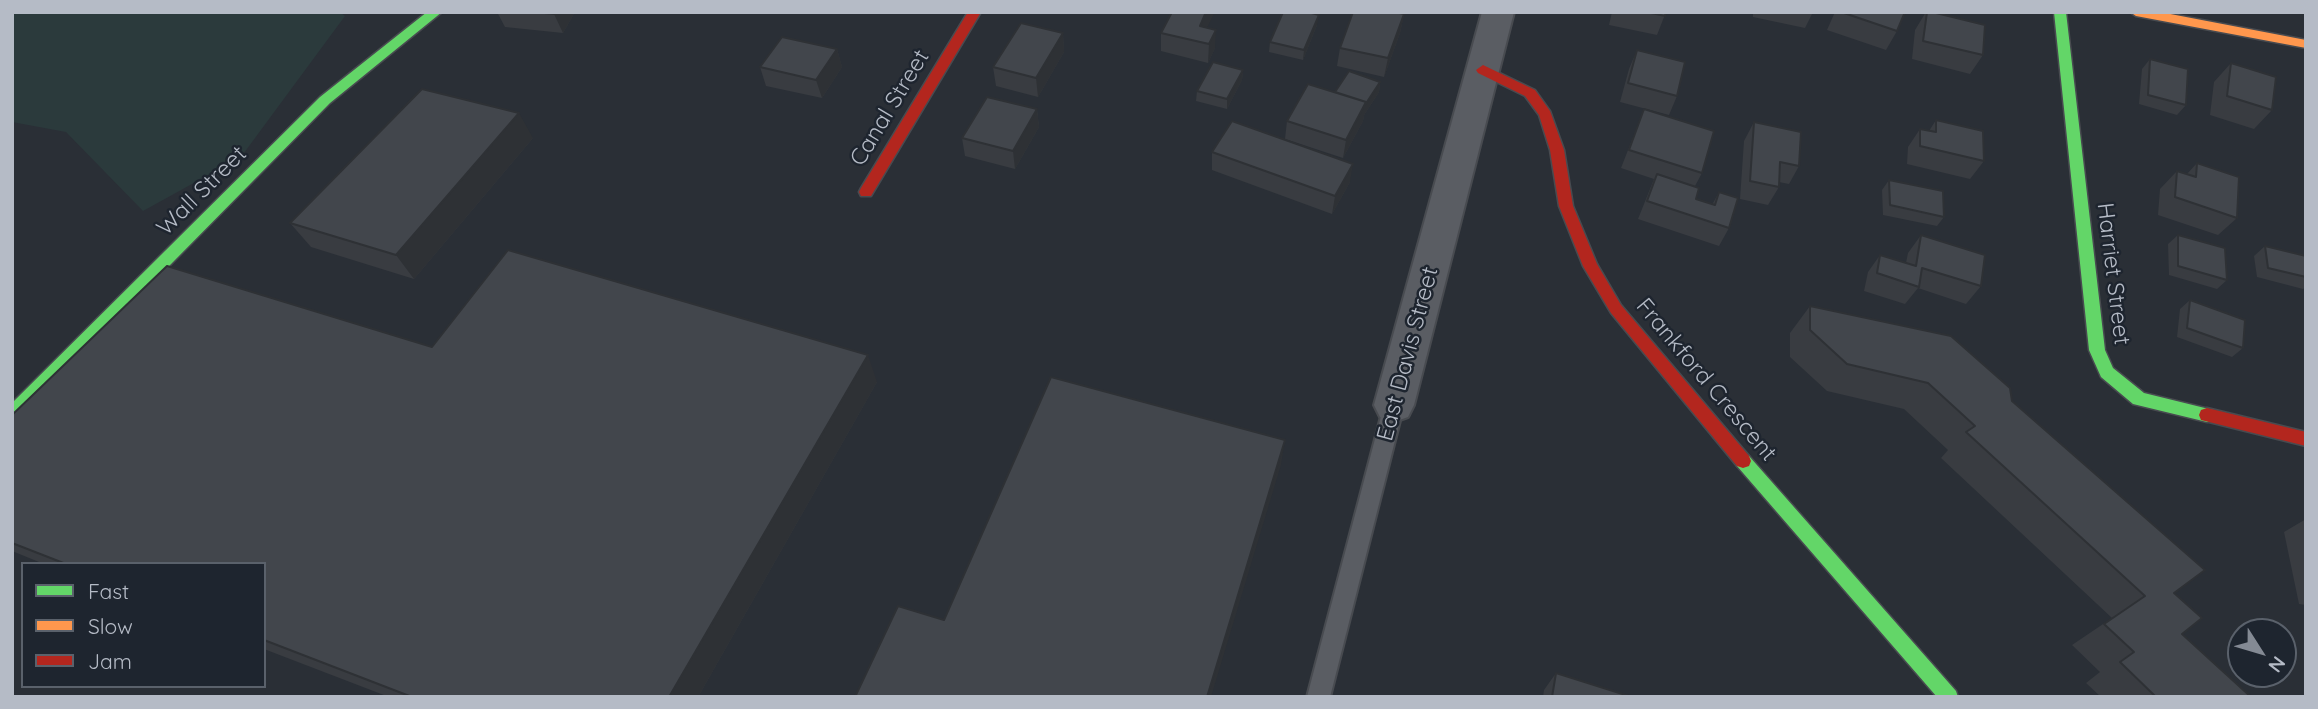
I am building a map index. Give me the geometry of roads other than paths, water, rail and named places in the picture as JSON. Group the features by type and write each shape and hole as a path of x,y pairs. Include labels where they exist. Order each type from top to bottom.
{"street":[{"name":"Wall Street","path":"12,414 325,100 436,12"},
{"name":"Canal Street","path":"866,192 975,12"},
{"name":"East Davis Street","path":"1394,405 1498,12"},
{"name":"Harriet Street","path":"2060,12 2097,349 2107,372 2139,399 2306,439"},
{"path":"2136,12 2306,44"},
{"name":"Frankford Crescent","path":"1483,70 1530,93 1545,114 1557,150 1566,206 1590,266 1616,309 1679,388 1949,697"}],"lane":[{"name":"East Davis Street","path":"1318,697 1394,405"}]}
